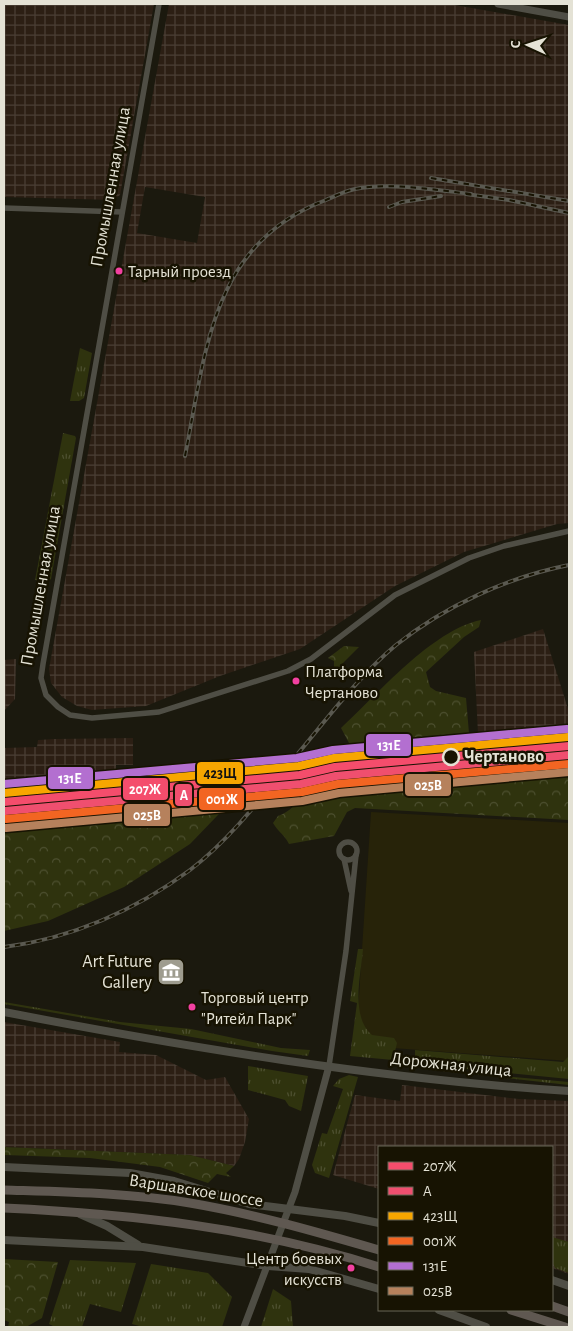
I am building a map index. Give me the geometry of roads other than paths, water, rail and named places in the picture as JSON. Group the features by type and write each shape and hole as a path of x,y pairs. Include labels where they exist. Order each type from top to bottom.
{"main road":[{"name":"Дорожная улица","path":"4,1012 329,1066 569,1091"},
{"path":"4,1167 130,1173 174,1181 249,1204 345,1216 378,1223"},
{"name":"Варшавское шоссе","path":"4,1190 100,1194 189,1203 284,1222 378,1250"},
{"name":"Варшавское шоссе","path":"4,1208 73,1212 184,1223 277,1240 378,1267"},
{"path":"73,1212 107,1226 143,1247"},
{"path":"4,1240 143,1247 268,1266 325,1272 378,1287"},
{"path":"553,1280 569,1286"},
{"path":"553,1306 569,1312"},
{"path":"442,1311 486,1327"},
{"path":"514,1311 565,1327"}],"street":[{"name":"Промышленная улица","path":"159,4 43,664 43,687 46,694 58,707 78,718 148,714 183,705 288,671 311,659 384,602 419,582 470,558 504,546 569,531"},
{"path":"498,4 569,17"},
{"path":"4,208 122,212"},
{"path":"244,1327 288,1210 329,1066 352,896 356,855 356,847 346,843 340,849 352,896"},
{"path":"344,859 350,860 356,855"}],"railway":[{"path":"431,178 569,201"},
{"path":"185,456 200,378 220,305 236,272 258,243 288,219 344,192 355,189 397,186 471,194"},
{"path":"466,194 509,200 569,213"},
{"path":"389,207 402,202 441,196"},
{"path":"4,947 53,937 101,921 147,898 190,870 234,829 346,696 370,669 396,645 435,618 478,595 523,577 569,565"}],"place":[{"name":"Тарный проезд","path":"119,271"},
{"name":"Платформа Чертаново","path":"296,681"},
{"name":"Чертаново","path":"451,757"},
{"name":"Art Future Gallery","path":"171,972"},
{"name":"Торговый центр \"Ритейл Парк\"","path":"192,1007"},
{"name":"Центр боевых искусств","path":"351,1268"}]}
